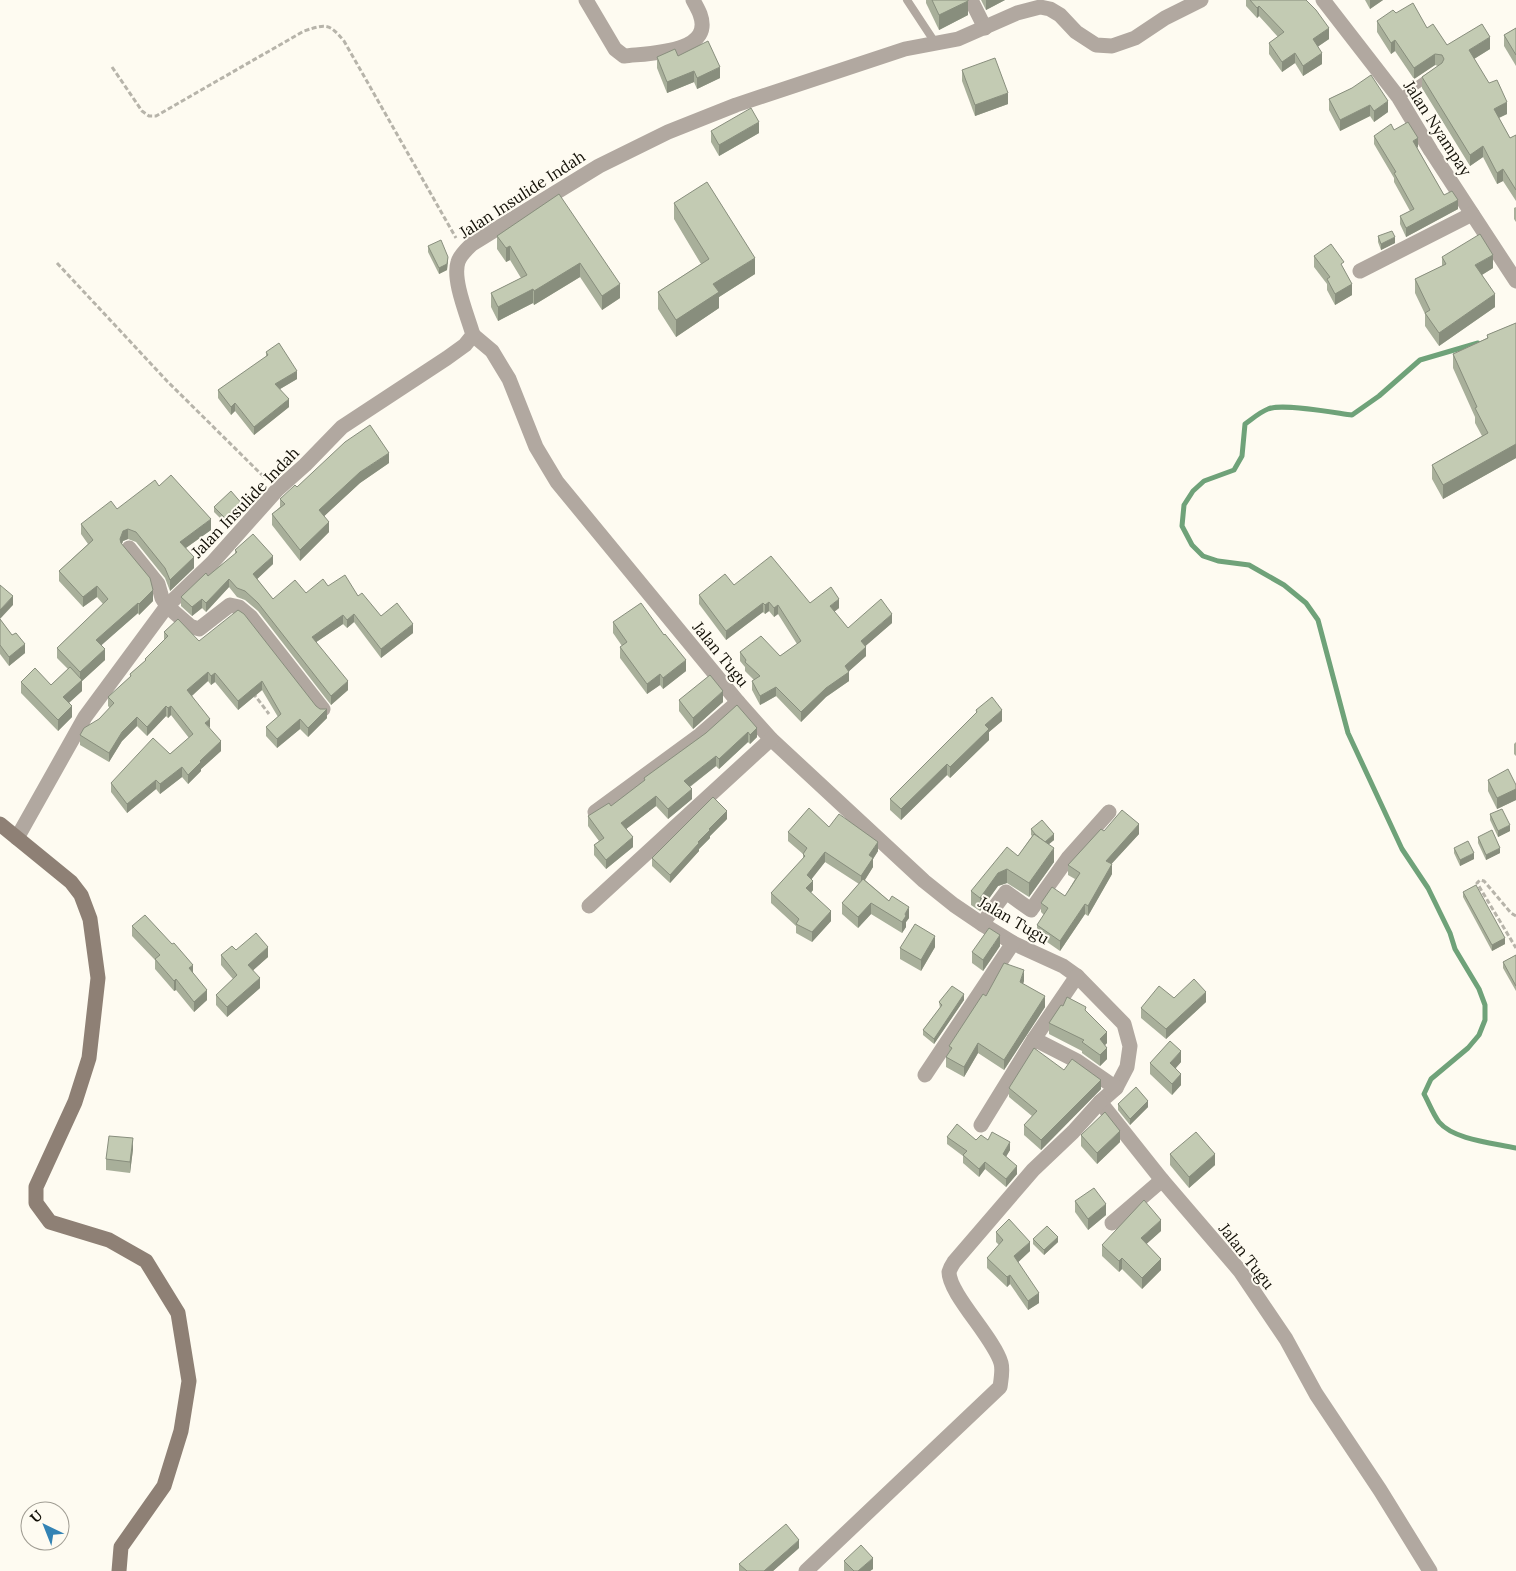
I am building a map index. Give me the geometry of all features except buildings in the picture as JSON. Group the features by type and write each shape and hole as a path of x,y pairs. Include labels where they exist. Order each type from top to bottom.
{"main road":[{"path":"0,824 71,882 81,895 90,918 98,978 89,1058 75,1102 36,1187 36,1203 50,1222 109,1240 146,1261 178,1313 189,1381 181,1432 164,1486 121,1547 119,1571"}],"street":[{"path":"586,0 615,49 624,56 680,49 694,42 701,31 701,15 693,0"},
{"path":"971,0 985,28"},
{"name":"Jalan Insulide Indah","path":"17,838 85,717 168,606 212,563 277,490 342,428 447,358 474,335 459,288 456,272 458,262 472,244 599,166 668,132 736,104 905,49 958,39 1017,13 1040,7 1050,9 1060,15 1076,32 1096,45 1112,46 1135,38 1165,18 1200,0"},
{"name":"Jalan Nyampay","path":"1323,0 1399,98 1516,280"},
{"path":"1360,271 1472,214"},
{"name":"Jalan Tugu","path":"474,335 492,351 509,379 536,447 557,482 738,702 771,739 924,881 982,924 1013,943 1063,966 1077,976 1124,1024 1130,1046 1127,1066 1116,1088 1100,1102 1162,1180 1240,1271 1286,1339 1316,1394 1380,1490 1430,1571"},
{"path":"129,548 158,584 162,598 168,606 190,626 199,629 230,605 239,606 251,617 323,709"},
{"path":"595,812 693,741 738,702"},
{"path":"589,906 771,739"},
{"path":"982,924 1006,892 1031,910 1068,858 1109,812"},
{"path":"925,1075 1013,943"},
{"path":"981,1125 1034,1039 1077,976"},
{"path":"1034,1039 1077,1061 1116,1088"},
{"path":"806,1571 1000,1387 1002,1364 988,1338 964,1304 951,1281 949,1272 954,1262 1033,1170 1073,1132 1100,1102"},
{"path":"1112,1223 1162,1180"}],"lane":[{"path":"907,0 936,44"},
{"path":"1399,98 1438,70"}],"path":[{"path":"112,67 142,111 149,116 156,116 304,31 323,25 334,29 344,41 464,252"},
{"path":"57,263 167,380 277,490"},
{"path":"249,687 269,714"},
{"path":"1516,916 1511,913 1484,881 1480,880 1477,883 1516,948"}],"waterway":[{"path":"1478,343 1420,360 1379,396 1352,415 1285,407 1275,407 1262,412 1245,424 1242,456 1234,470 1204,481 1193,491 1184,505 1182,526 1192,545 1203,556 1218,561 1249,565 1284,585 1306,603 1318,620 1348,733 1402,849 1428,888 1450,933 1455,949 1479,989 1485,1005 1485,1020 1479,1035 1468,1048 1431,1079 1424,1094 1439,1122 1454,1133 1475,1140 1516,1148"}]}
